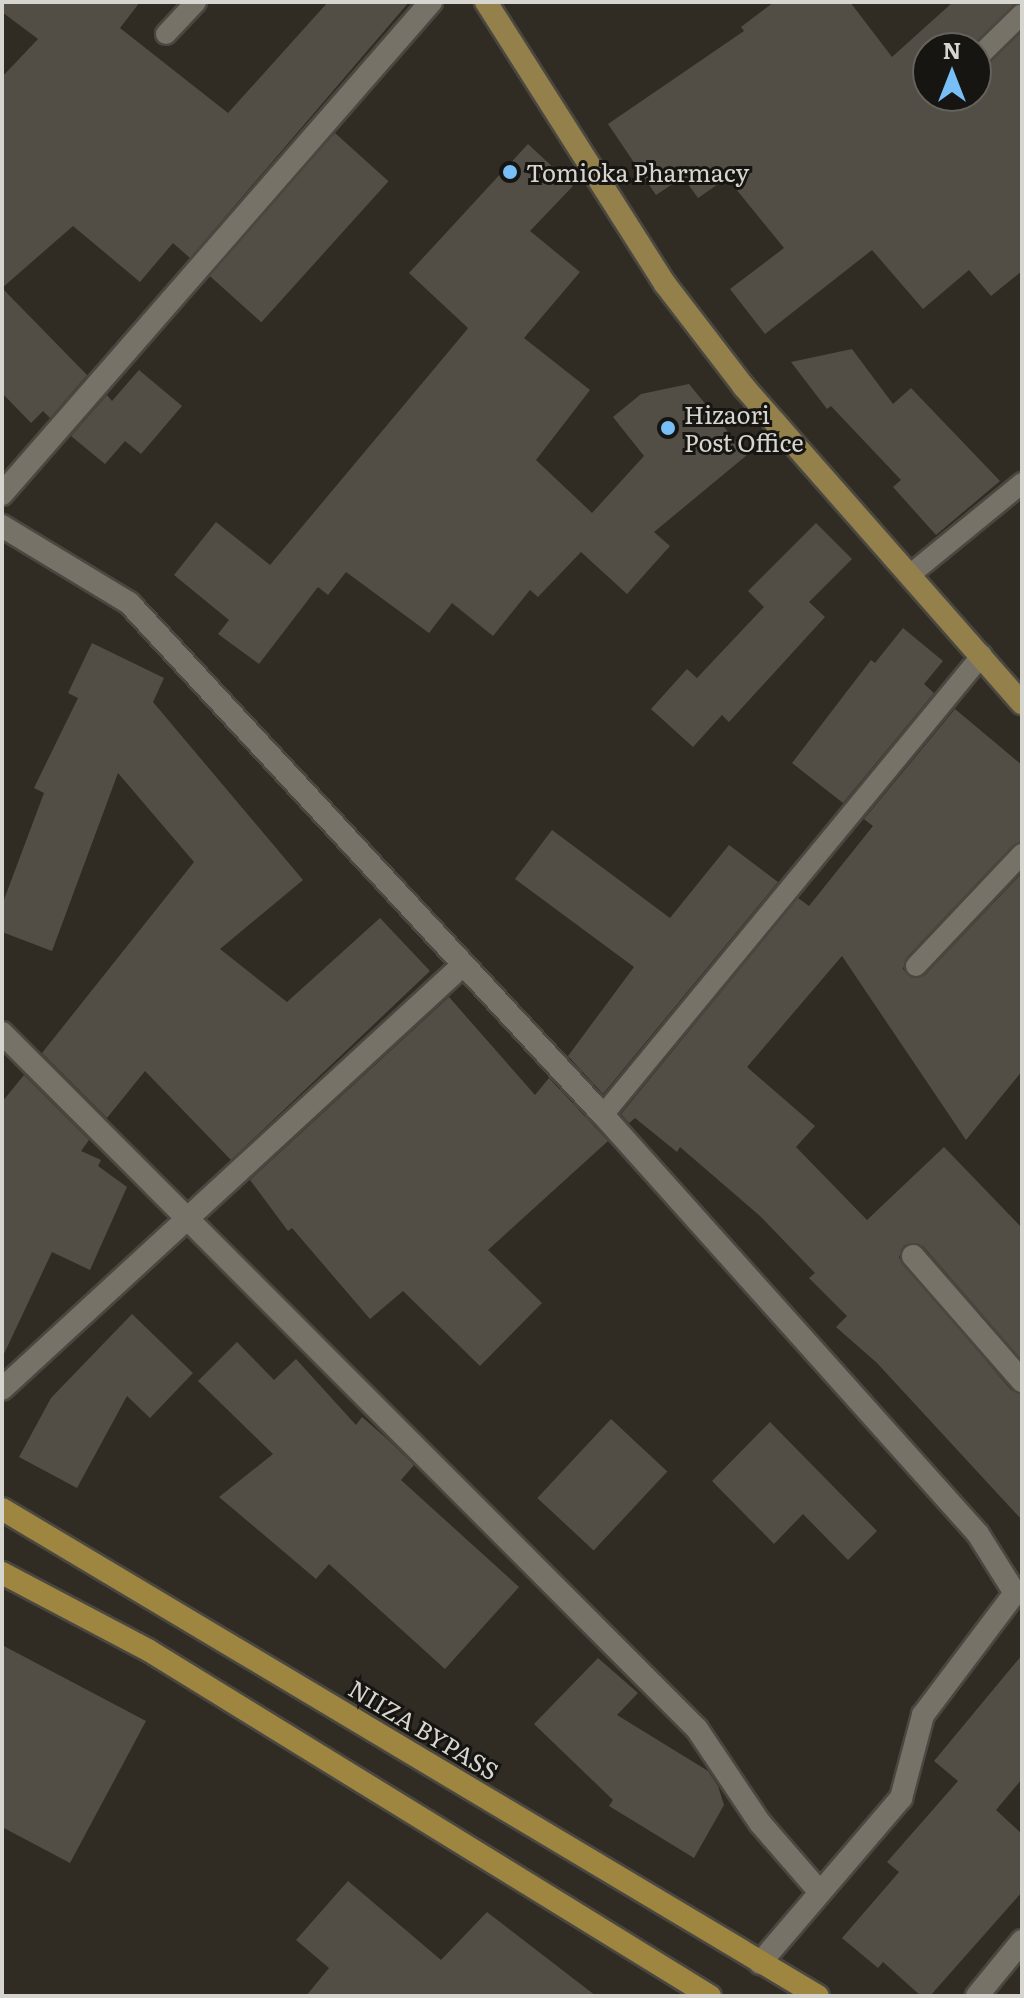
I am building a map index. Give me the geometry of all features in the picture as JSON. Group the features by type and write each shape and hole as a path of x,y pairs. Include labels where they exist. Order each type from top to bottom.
{"highway":[{"name":"NIIZA BYPASS","path":"2,1509 818,1996"},
{"path":"2,1573 148,1650 710,1996"}],"main road":[{"path":"486,2 665,284 744,387 1022,703"}],"street":[{"path":"2,494 431,2"},
{"path":"2,526 129,603 603,1115 978,1534 1020,1592 923,1715 901,1798 818,1890 760,1963"},
{"path":"2,1389 463,965"},
{"path":"2,1033 697,1729 760,1823 818,1890"},
{"path":"913,1256 1022,1381"},
{"path":"977,1996 1022,1941"}],"lane":[{"path":"166,34 196,2"},
{"path":"992,43 1022,14"},
{"path":"911,574 1022,483"},
{"path":"603,1115 982,655"},
{"path":"916,966 1022,854"}],"building":[{"path":"2,2 140,2 120,28 228,113 328,2 409,2 190,258 173,243 140,282 73,226 2,288 2,77 38,39 2,12"},
{"path":"774,2 850,2 892,57 912,39 912,112 992,112 992,58 1022,32 1022,271 991,296 969,270 923,309 872,250 765,334 730,289 784,248 727,178 698,198 683,177 656,195 608,124 744,31 741,27"},
{"path":"953,2 1018,2 986,32 920,32"},
{"path":"335,133 389,181 261,322 208,274"},
{"path":"528,144 573,186 530,231 580,272 524,338 590,390 536,460 592,513 644,456 613,417 641,394 689,384 747,455 654,532 670,546 627,594 581,552 538,597 530,590 493,636 452,603 429,633 346,572 328,595 318,587 259,664 218,634 229,620 174,575 216,522 270,565 465,332 468,328 409,273"},
{"path":"2,288 87,375 50,418 43,411 31,423 2,393"},
{"path":"852,349 893,404 911,388 1000,481 936,535 893,487 901,480 831,406 827,409 791,362"},
{"path":"139,370 182,406 141,454 125,441 105,464 71,436 107,395 112,401"},
{"path":"816,523 852,559 809,602 825,617 729,722 722,715 693,747 651,709 687,669 697,678 764,607 748,591"},
{"path":"903,628 943,661 924,684 934,693 843,803 792,763 871,660 875,663"},
{"path":"92,643 164,678 153,702 303,880 220,949 287,1002 380,918 430,971 231,1160 145,1071 107,1118 42,1053 194,862 118,773 52,951 2,932 2,905 44,793 34,788 78,698 68,693"},
{"path":"955,709 1022,765 1022,841 1013,845 907,957 903,969 912,978 925,975 1022,873 1022,1071 966,1140 842,956 747,1067 815,1126 796,1147 867,1220 944,1147 1022,1228 1022,1360 923,1246 904,1245 899,1258 1011,1390 1022,1395 1022,1520 877,1363 836,1327 847,1316 809,1278 815,1273 760,1216 680,1147 677,1152 635,1118 629,1123 621,1114 798,898 809,906 873,826 864,819"},
{"path":"552,830 670,918 729,845 778,882 603,1094 568,1056 634,967 515,879"},
{"path":"449,997 535,1095 549,1078 608,1141 488,1250 542,1303 480,1366 403,1291 370,1319 292,1228 288,1231 250,1180"},
{"path":"24,1075 89,1140 81,1151 101,1160 98,1166 127,1187 90,1270 52,1252 2,1358 2,1102"},
{"path":"132,1314 193,1373 150,1418 127,1396 77,1488 19,1457 51,1398"},
{"path":"237,1342 274,1380 296,1359 356,1425 362,1417 414,1465 401,1480 519,1587 445,1669 329,1564 316,1579 219,1497 273,1454 198,1381"},
{"path":"611,1419 667,1472 594,1551 537,1498"},
{"path":"770,1422 877,1531 848,1560 803,1514 774,1544 712,1481"},
{"path":"2,1645 146,1721 70,1863 2,1827"},
{"path":"1022,1655 1022,1779 996,1810 1022,1834 1022,1892 930,1996 921,1996 883,1962 878,1968 842,1938 899,1872 887,1862 958,1781 934,1761"},
{"path":"598,1658 638,1693 617,1715 708,1771 718,1786 724,1805 694,1858 609,1806 613,1800 534,1724"},
{"path":"348,1881 441,1960 487,1912 596,1996 306,1996 329,1968 296,1940"}],"place":[{"name":"Tomioka Pharmacy","path":"510,172"},
{"name":"Hizaori Post Office","path":"668,428"}]}
